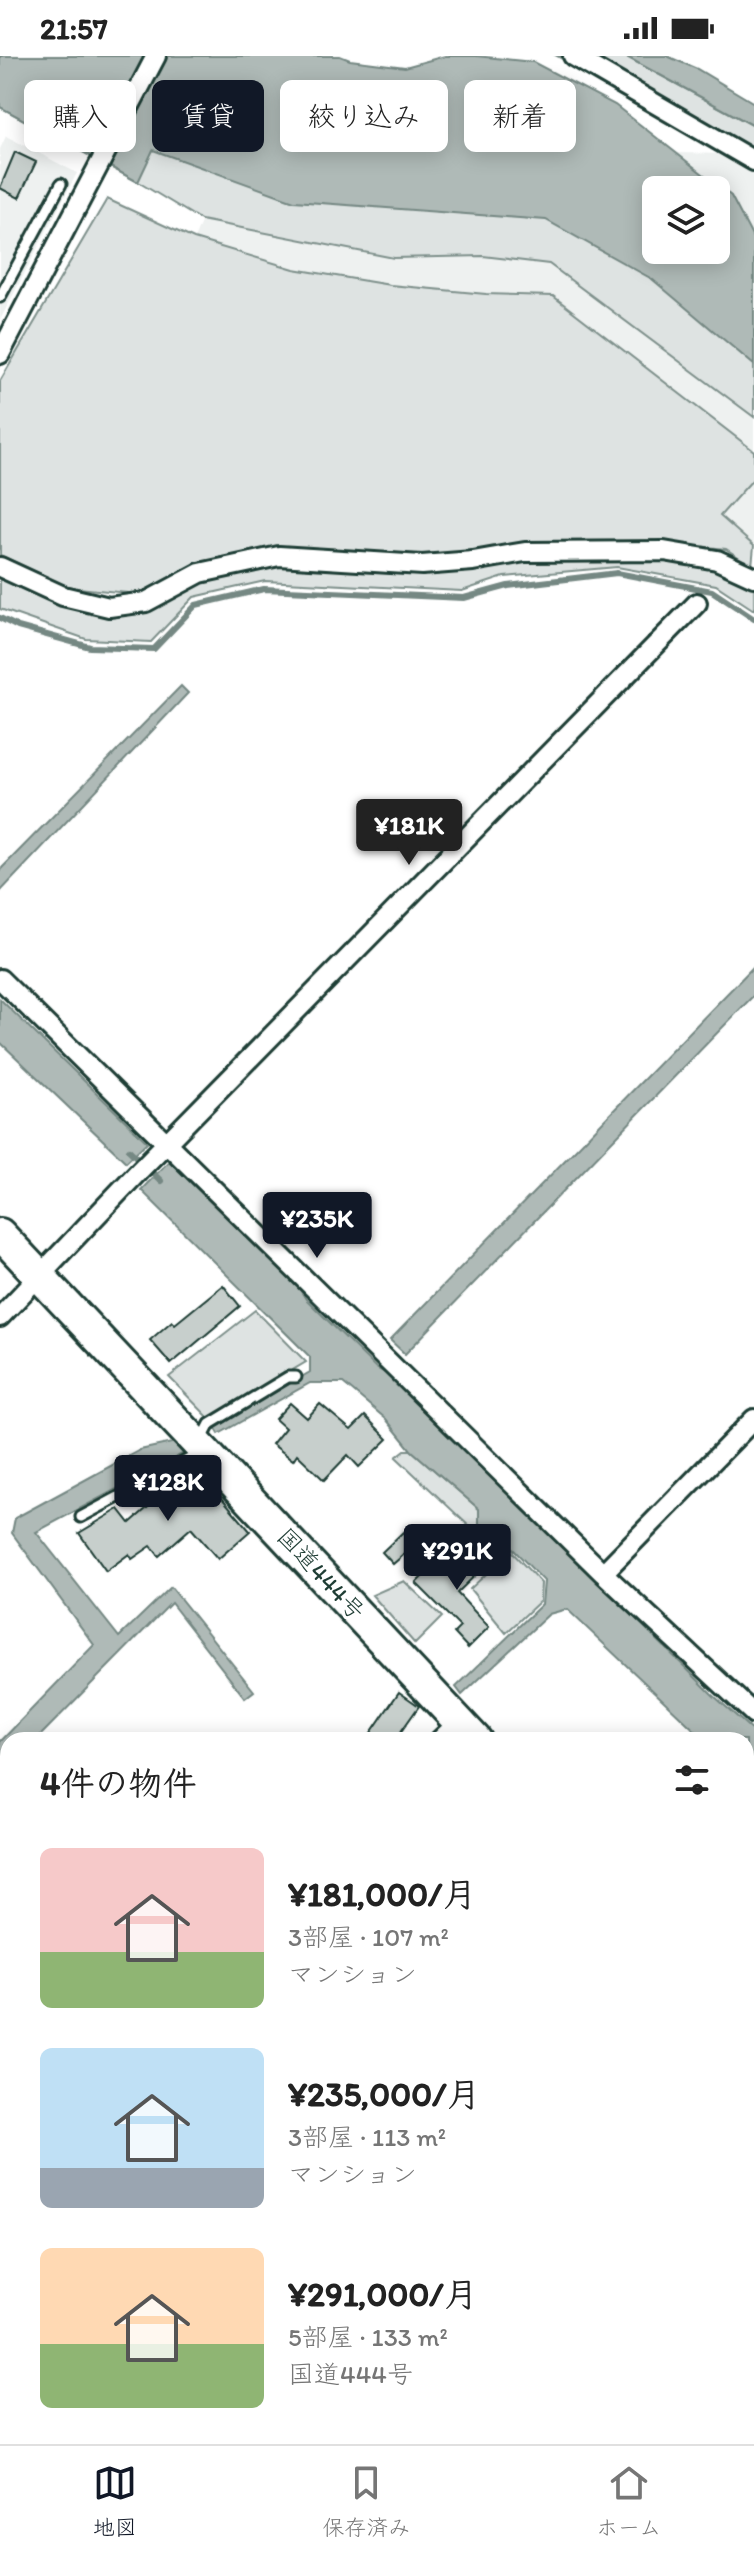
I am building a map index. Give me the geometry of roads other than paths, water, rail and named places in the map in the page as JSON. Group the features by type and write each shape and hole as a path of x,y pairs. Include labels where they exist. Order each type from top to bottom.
{"highway":[{"name":"国道444号","path":"0,1234 198,1443 457,1732"}],"street":[{"path":"0,354 156,56"},
{"path":"573,56 754,161"},
{"path":"0,567 63,596 109,607 146,602 200,573 279,556 422,565 473,561 525,552 664,551 717,560 754,577"},
{"path":"0,1317 697,603"},
{"path":"0,979 603,1573 754,1714"},
{"path":"603,1573 754,1419"}],"lane":[{"path":"0,297 61,184"},
{"path":"81,1517 193,1457 210,1424 288,1377 296,1377"}],"waterway":[{"path":"0,618 18,627 90,647 154,649 196,605 264,589 464,598 508,586 617,573 712,591 754,619"},
{"path":"129,1150 161,1181"}]}
